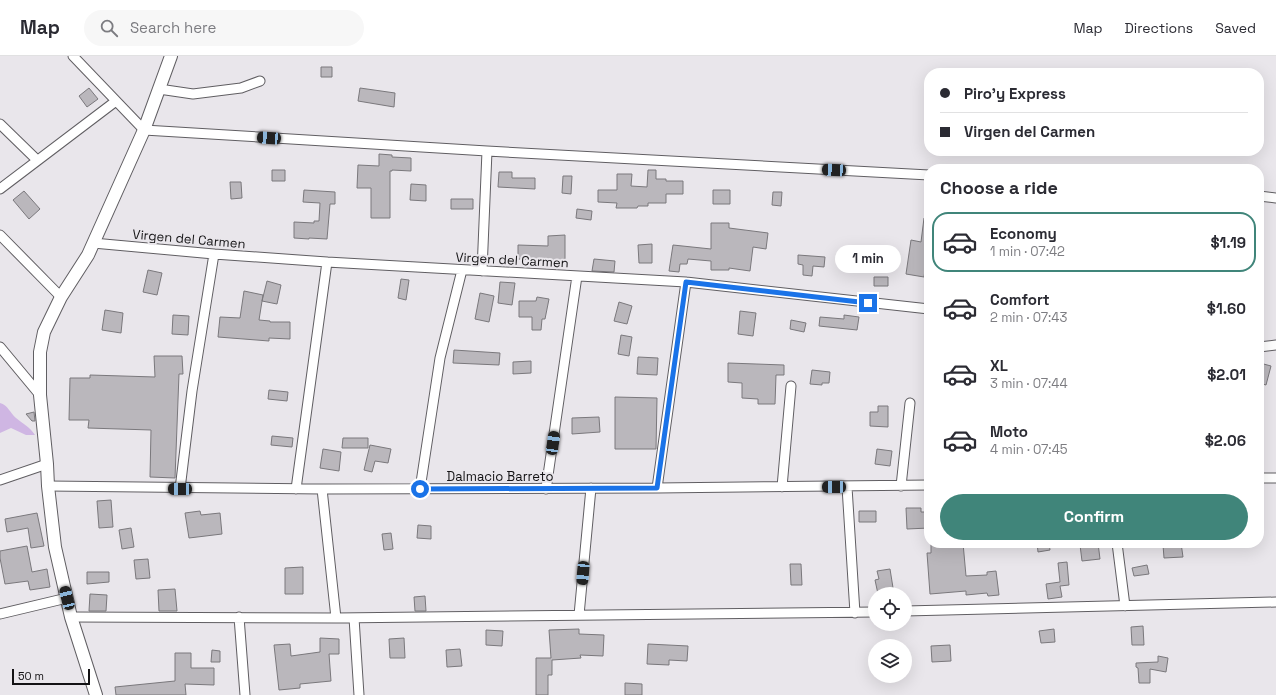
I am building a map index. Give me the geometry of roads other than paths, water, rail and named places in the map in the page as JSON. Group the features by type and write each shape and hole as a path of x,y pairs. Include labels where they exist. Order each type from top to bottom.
{"main road":[{"path":"96,695 71,617 55,548 40,395 40,352 44,332 61,297 94,243 144,130 171,56"}],"street":[{"path":"73,56 144,130 487,151 924,175"},
{"path":"159,89 193,94 241,88 260,81"},
{"path":"0,189 116,100"},
{"path":"0,124 37,160"},
{"path":"482,271 487,151"},
{"path":"1264,197 1276,198"},
{"path":"0,235 61,297"},
{"name":"Virgen del Carmen","path":"94,243 214,254 327,262 686,282 924,308"},
{"path":"180,489 192,391 214,254"},
{"path":"296,489 327,262"},
{"path":"420,489 440,358 462,270"},
{"path":"546,489 577,276"},
{"path":"657,488 686,282"},
{"path":"1264,346 1276,345"},
{"path":"0,347 40,395"},
{"path":"782,487 791,386"},
{"path":"901,486 910,403"},
{"path":"0,480 47,464"},
{"path":"1264,478 1276,478"},
{"name":"Dalmacio Barreto","path":"48,486 180,489 546,489 924,485"},
{"path":"847,487 855,613"},
{"path":"579,615 591,488"},
{"path":"322,489 336,618"},
{"path":"1118,548 1124,606"},
{"path":"0,614 67,598"},
{"path":"912,611 1276,602"},
{"path":"71,617 354,618 868,612"},
{"path":"239,617 245,695"},
{"path":"354,618 359,695"}]}
